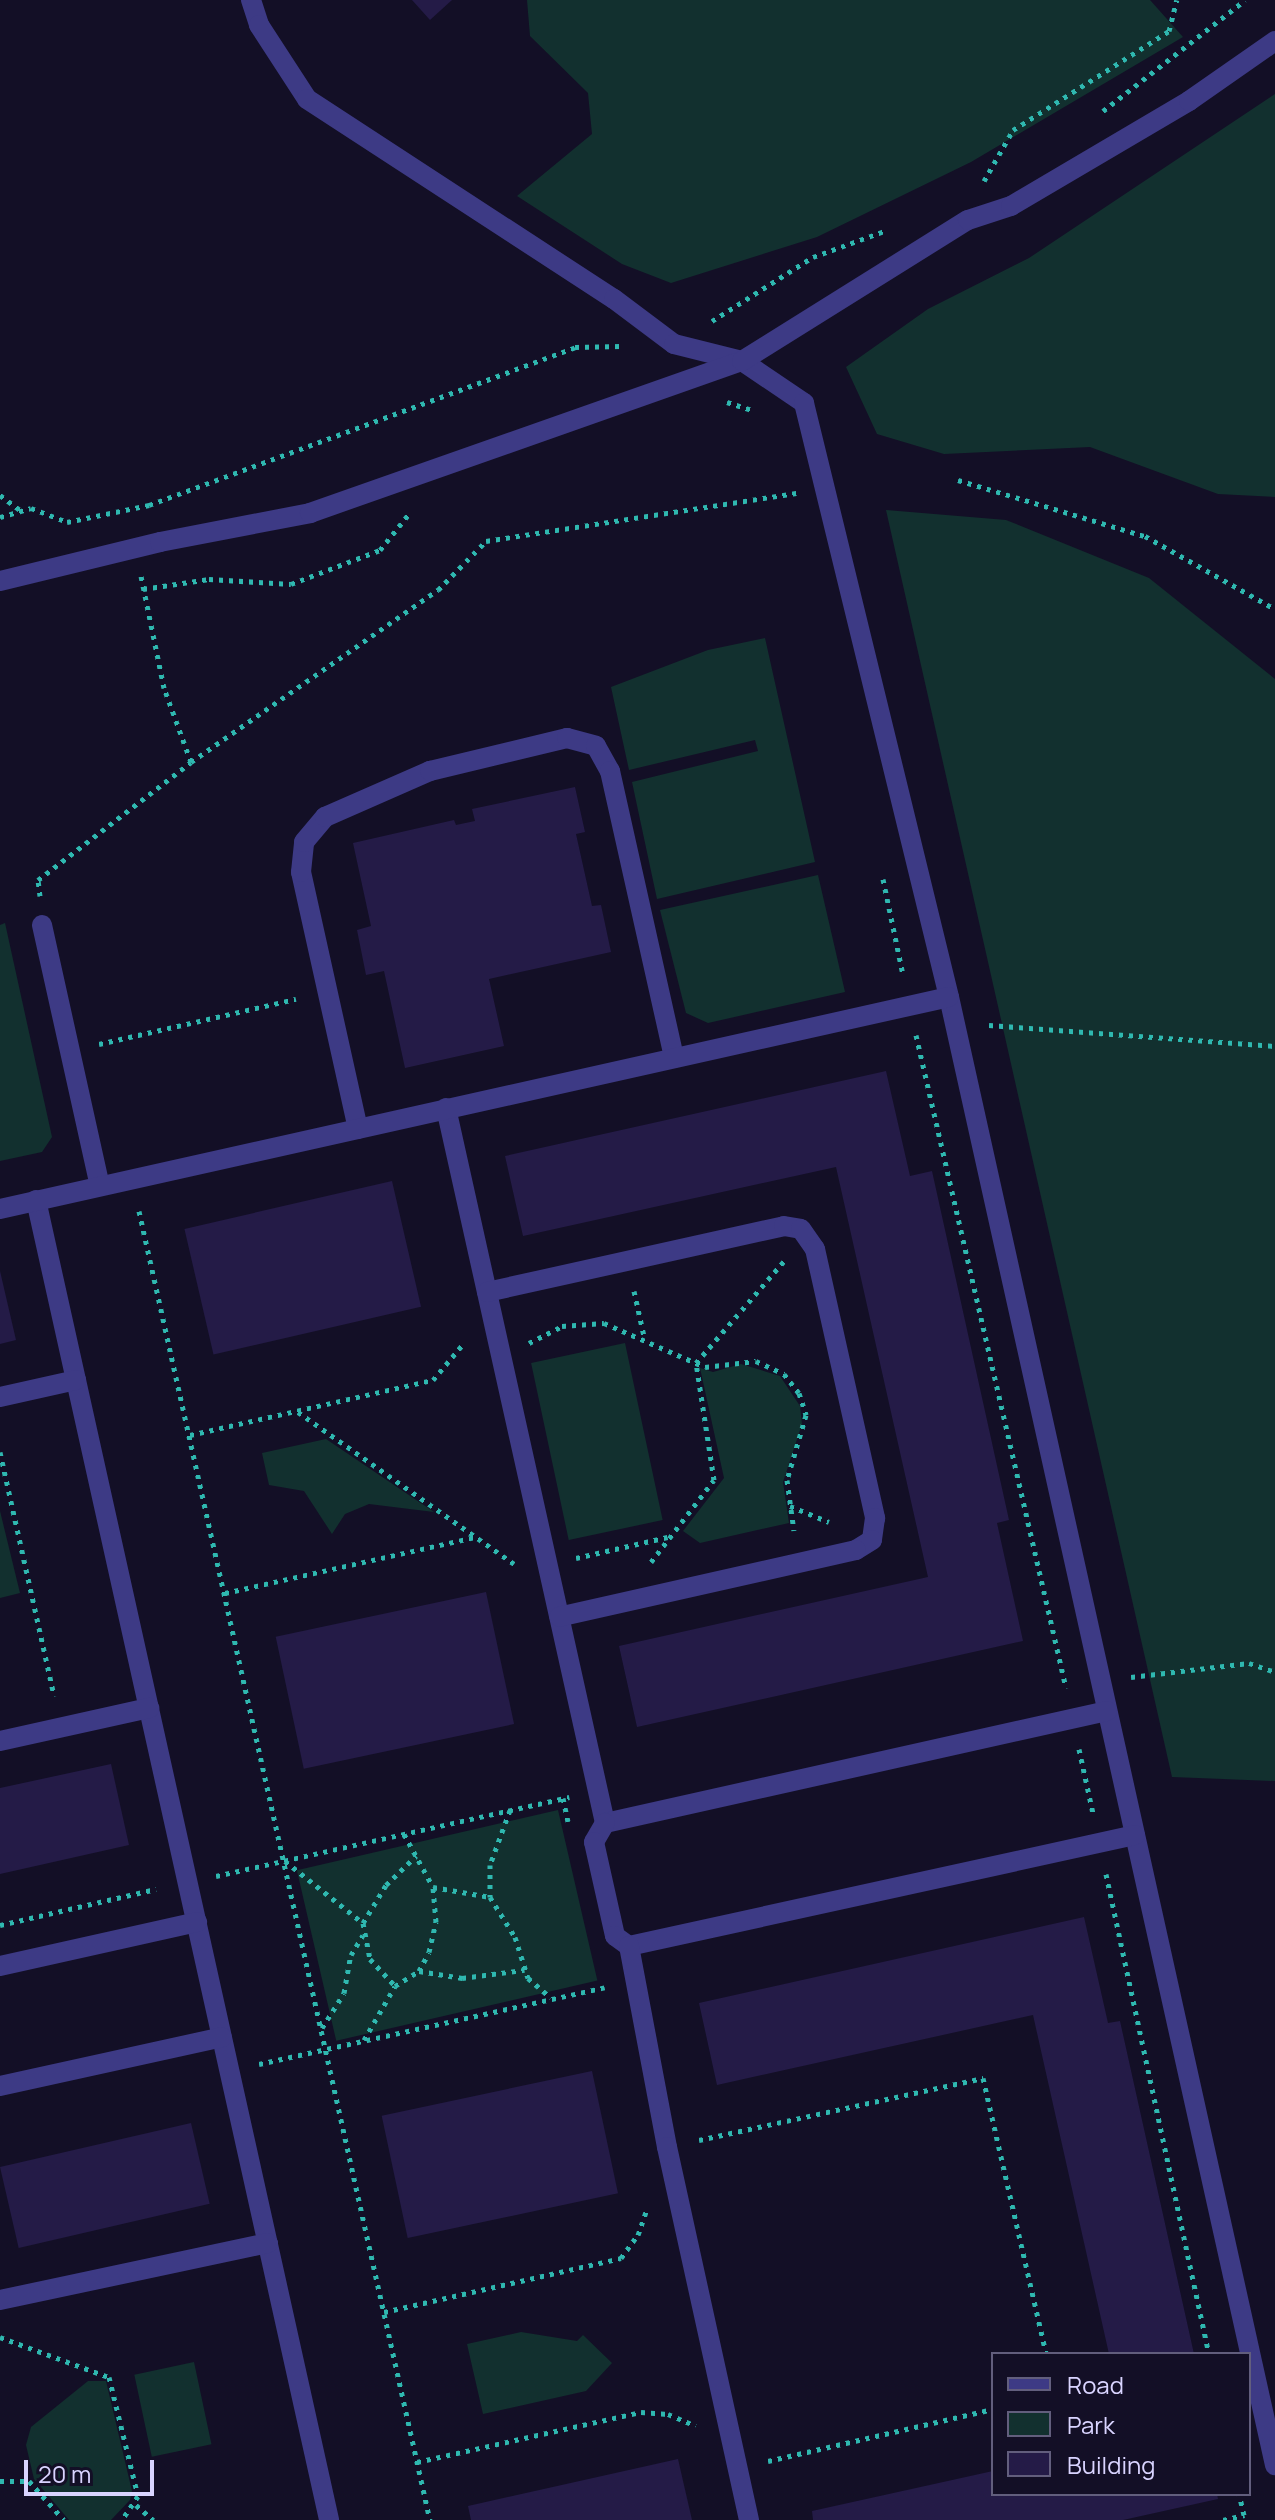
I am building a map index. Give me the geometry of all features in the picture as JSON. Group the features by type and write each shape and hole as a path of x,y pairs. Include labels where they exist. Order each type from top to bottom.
{"street":[{"path":"251,0 259,25 307,99 614,299 674,344 742,361 804,403 949,997 1250,2352"},
{"path":"0,581 310,513 742,361 968,220 1011,206 1189,101 1275,41"},
{"path":"358,1129 301,872 301,855 312,829 325,817 430,771 567,738 587,740 605,756 674,1058"},
{"path":"42,925 100,1186"},
{"path":"0,1209 949,997"},
{"path":"446,1108 605,1823 594,1842 615,1936 629,1946 667,2147 749,2520"},
{"path":"36,1200 329,2520"},
{"path":"488,1297 627,1261 784,1226 807,1234 815,1249 876,1530 856,1550 559,1617"},
{"path":"0,1397 76,1380"},
{"path":"0,1741 149,1708"},
{"path":"605,1823 1107,1711"},
{"path":"629,1946 1135,1835"},
{"path":"0,1966 197,1922"},
{"path":"0,2086 222,2037"},
{"path":"0,2300 268,2243"},
{"path":"1251,2357 1275,2465"}],"path":[{"path":"981,188 1013,130 1169,31 1177,0"},
{"path":"712,407 727,402 768,415"},
{"path":"796,478 803,507"},
{"path":"958,480 1145,536 1275,609"},
{"path":"42,925 38,880 191,762 438,590 486,541 800,492 822,483"},
{"path":"0,495 20,511"},
{"path":"143,589 209,579 291,584 380,550 407,516 422,510"},
{"path":"136,549 164,688 191,762"},
{"path":"881,868 909,1005"},
{"path":"108,1042 328,992"},
{"path":"954,1023 1275,1046"},
{"path":"899,1034 914,1030 1073,1718 1209,2352"},
{"path":"132,1179 430,2520"},
{"path":"696,1363 807,1234"},
{"path":"627,1261 644,1337"},
{"path":"190,1435 437,1378 488,1297"},
{"path":"505,1371 526,1345 562,1326 604,1323 644,1337 712,1368 740,1361 764,1363 784,1374 799,1393 805,1422 786,1489 802,1563"},
{"path":"618,1604 715,1474 696,1363"},
{"path":"298,1412 554,1592"},
{"path":"0,1452 62,1728"},
{"path":"225,1593 476,1537"},
{"path":"548,1564 670,1537"},
{"path":"1100,1680 1249,1663 1275,1672"},
{"path":"0,1925 598,1790"},
{"path":"563,1798 569,1827"},
{"path":"510,1810 490,1865 490,1897 515,1937 524,1970 538,1990 552,1999"},
{"path":"364,2041 395,1986 419,1971 434,1937 433,1887 404,1834"},
{"path":"395,1986 376,1970 363,1935 363,1923 386,1885 416,1856"},
{"path":"284,1861 363,1923"},
{"path":"433,1887 490,1897"},
{"path":"321,2029 344,1993 351,1955 363,1935"},
{"path":"419,1971 462,1978 524,1970"},
{"path":"230,2070 605,1987 601,1972"},
{"path":"667,2147 983,2078 1046,2352"},
{"path":"384,2312 621,2258 638,2235 648,2206"},
{"path":"0,2337 109,2377 136,2505 153,2520"},
{"path":"736,2468 991,2409"},
{"path":"417,2462 641,2412 668,2414 730,2442"},
{"path":"0,2481 29,2481 64,2520"},
{"path":"1223,2520 1244,2518 1239,2496"},
{"path":"122,2520 136,2505"}],"green space":[{"path":"527,0 1150,0 1183,37 971,162 817,237 671,283 622,264 517,196 592,134 588,93 530,36"},
{"path":"1275,94 1275,497 1218,494 1090,447 944,454 877,434 846,367 928,309 1029,258"},
{"path":"886,510 1006,520 1149,578 1275,679 1275,1781 1172,1777"},
{"path":"765,638 815,862 657,899 632,782 758,751 755,740 629,770 611,687 708,650"},
{"path":"818,875 845,992 708,1023 686,1013 660,910"},
{"path":"5,923 52,1137 42,1152 0,1161 0,925"},
{"path":"625,1343 663,1520 569,1540 531,1363"},
{"path":"741,1364 780,1376 800,1406 802,1424 783,1482 789,1523 700,1543 683,1531 724,1478 700,1368 713,1372"},
{"path":"326,1439 434,1512 369,1504 345,1514 332,1534 304,1491 269,1485 262,1453"},
{"path":"0,1511 20,1593 0,1598"},
{"path":"558,1810 597,1981 336,2041 297,1870"},
{"path":"521,2332 577,2341 583,2335 612,2363 586,2391 483,2414 467,2344"},
{"path":"194,2362 211,2444 152,2457 134,2375"},
{"path":"88,2381 106,2381 132,2491 130,2500 111,2520 69,2520 34,2479 26,2445 31,2427"}],"building":[{"path":"412,0 452,0 430,20"},
{"path":"575,787 585,832 576,834 592,906 601,905 611,952 489,979 504,1046 405,1068 384,971 366,975 357,930 371,926 353,843 454,820 456,825 475,821 472,809"},
{"path":"886,1071 910,1176 932,1171 1009,1520 997,1523 1023,1641 637,1727 619,1646 928,1577 836,1167 523,1236 505,1156"},
{"path":"392,1181 421,1307 213,1355 184,1229"},
{"path":"0,1271 16,1340 0,1344"},
{"path":"486,1592 514,1724 304,1769 276,1637"},
{"path":"111,1764 129,1845 0,1874 0,1788"},
{"path":"1084,1917 1108,2023 1120,2021 1194,2352 1109,2352 1033,2015 717,2085 699,2003"},
{"path":"592,2071 618,2193 408,2238 382,2116"},
{"path":"191,2123 210,2204 19,2248 0,2167"},
{"path":"678,2459 692,2520 471,2520 468,2506"},
{"path":"991,2471 991,2496 1217,2496 1218,2499 1123,2520 813,2520 812,2511"}]}
